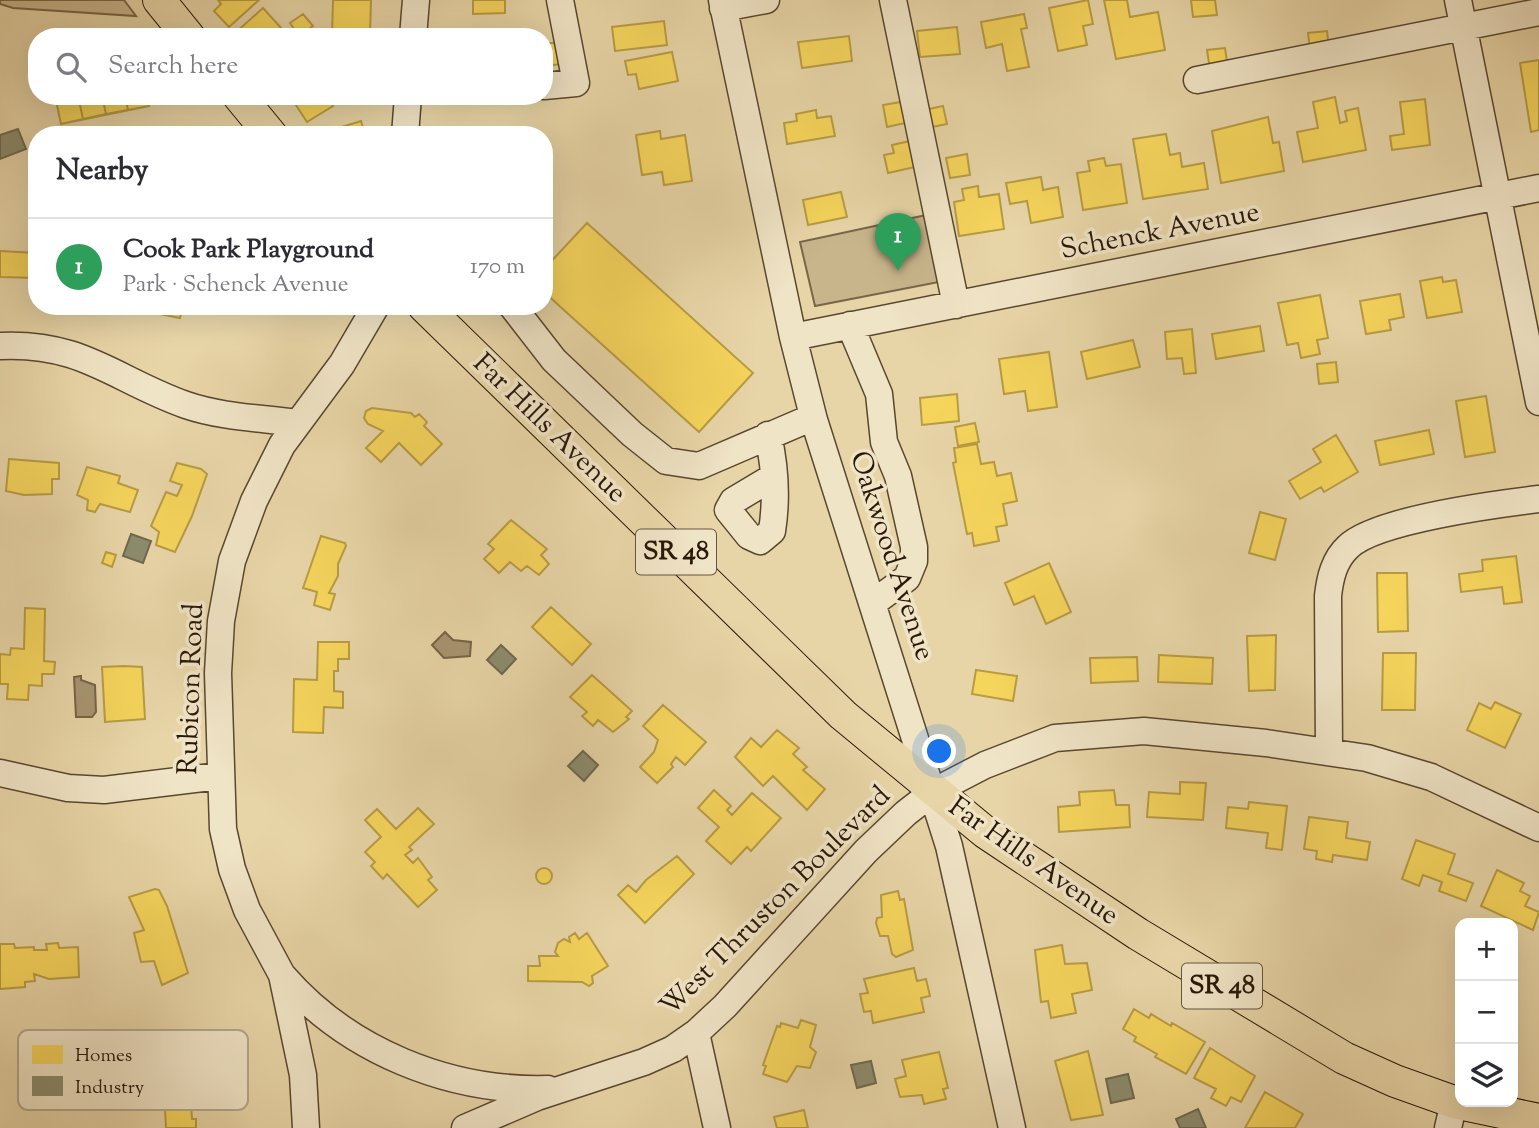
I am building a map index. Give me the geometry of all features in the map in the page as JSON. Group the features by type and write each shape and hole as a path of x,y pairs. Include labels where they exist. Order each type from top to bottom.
{"main road":[{"path":"159,0 182,28"},
{"path":"246,105 264,126"},
{"name":"Far Hills Avenue","path":"433,315 843,715 933,792 1057,881 1288,1027 1395,1081 1451,1115 1539,1120"}],"street":[{"path":"414,28 416,0"},
{"path":"553,85 576,83 560,0"},
{"path":"723,4 766,0"},
{"path":"893,0 957,306"},
{"path":"1458,0 1539,401"},
{"name":"Oakwood Avenue","path":"723,4 793,337 813,417 949,846 1012,1128"},
{"path":"1197,80 1539,12"},
{"path":"406,126 407,105"},
{"name":"Schenck Avenue","path":"793,337 1539,188"},
{"name":"Rubicon Road","path":"371,315 342,364 282,445 254,501 228,579 218,668 219,776 223,829 232,869 247,910 282,975 303,999 378,1051 419,1068 466,1081 503,1087 559,1089"},
{"path":"519,315 554,360 632,434 666,461 699,466 813,417"},
{"path":"850,325 879,394 884,442 898,476 914,547 914,561 907,578 873,603"},
{"path":"0,346 60,349 89,358 186,405 220,413 297,423"},
{"path":"768,435 775,464 773,477"},
{"path":"1329,751 1328,596 1330,578 1347,547 1379,528 1539,499"},
{"name":"West Thruston Boulevard","path":"465,1128 559,1089 644,1062 696,1033 725,1006 866,851 933,792 1018,751 1073,735 1151,732 1329,751 1417,771 1539,828"},
{"path":"0,773 68,788 104,790 219,776"},
{"name":"Rubicon Road","path":"282,975 303,1075 306,1128"},
{"path":"696,1033 717,1128"}],"shaded area":[{"path":"0,0 124,0 136,16 13,8 0,4"},
{"path":"931,214 944,281 815,306 800,242"},
{"path":"445,632 453,640 471,642 470,656 444,658 432,645"},
{"path":"81,676 81,680 95,685 96,712 92,717 76,717 74,677"}],"building: Homes":[{"path":"218,0 259,0 229,27 214,11 221,4"},
{"path":"333,0 371,0 370,28 332,28"},
{"path":"473,0 505,0 505,13 473,14"},
{"path":"1088,0 1093,24 1083,26 1087,45 1058,51 1049,8"},
{"path":"1104,0 1127,0 1130,17 1158,12 1165,50 1116,59"},
{"path":"1191,0 1215,0 1217,15 1193,17"},
{"path":"263,8 281,28 241,28"},
{"path":"303,14 313,26 293,28 290,23"},
{"path":"1024,14 1027,28 1021,29 1029,67 1007,71 1002,44 986,48 981,22"},
{"path":"664,21 667,45 615,51 612,27"},
{"path":"957,27 960,54 920,57 917,31"},
{"path":"1327,31 1329,48 1310,50 1308,33"},
{"path":"849,36 852,61 802,68 798,42"},
{"path":"559,42 562,64 553,65 553,43"},
{"path":"1225,48 1228,68 1210,70 1207,50"},
{"path":"672,52 678,81 639,89 636,74 628,75 625,61"},
{"path":"1539,60 1539,130 1531,132 1520,63"},
{"path":"1335,97 1340,123 1347,121 1345,111 1358,108 1366,150 1303,162 1297,132 1318,128 1313,102"},
{"path":"1425,99 1430,145 1392,150 1390,136 1404,134 1400,102"},
{"path":"901,102 905,123 887,127 883,105"},
{"path":"57,105 149,105 149,106 61,124"},
{"path":"57,105 80,105 83,119 61,124"},
{"path":"80,105 104,105 106,114 83,119"},
{"path":"104,105 127,105 128,110 106,114"},
{"path":"127,105 149,105 149,106 128,110"},
{"path":"296,105 333,106 307,122"},
{"path":"943,106 947,124 927,128 924,110"},
{"path":"816,110 817,118 831,116 835,136 787,144 784,123 797,121 796,114"},
{"path":"1268,117 1273,143 1279,142 1284,171 1221,183 1212,131"},
{"path":"361,121 362,126 345,126"},
{"path":"660,131 661,139 685,135 692,181 664,185 662,172 642,175 636,135"},
{"path":"1166,134 1170,155 1180,153 1182,167 1204,163 1208,189 1143,199 1133,139"},
{"path":"910,141 915,167 888,173 884,155 894,153 892,145"},
{"path":"967,154 970,175 950,178 946,158"},
{"path":"1104,158 1106,166 1121,164 1127,203 1083,210 1077,173 1090,171 1088,161"},
{"path":"1041,177 1043,190 1058,187 1063,217 1031,223 1027,201 1010,204 1006,183"},
{"path":"978,186 979,197 999,194 1004,229 959,236 954,202 964,200 962,189"},
{"path":"841,192 847,217 808,225 803,200"},
{"path":"587,223 753,373 699,432 553,300 553,259"},
{"path":"0,251 28,253 28,278 0,277"},
{"path":"1442,277 1443,282 1456,280 1462,312 1427,318 1420,281"},
{"path":"1400,294 1404,317 1389,320 1391,330 1366,334 1360,301"},
{"path":"1320,295 1328,338 1317,340 1320,354 1301,358 1298,343 1287,345 1278,303"},
{"path":"1260,326 1264,351 1216,359 1212,334"},
{"path":"1192,329 1196,373 1184,374 1182,358 1167,359 1165,332"},
{"path":"1133,340 1140,367 1087,379 1081,352"},
{"path":"1049,352 1057,407 1028,411 1025,391 1004,394 999,359"},
{"path":"1336,362 1338,382 1319,384 1317,364"},
{"path":"957,394 959,421 922,425 920,398"},
{"path":"1486,396 1495,452 1465,457 1456,401"},
{"path":"372,408 411,413 415,417 419,414 427,422 424,426 442,444 421,465 399,443 381,462 366,448 383,431 368,424 364,418 366,411"},
{"path":"975,423 979,442 958,446 955,427"},
{"path":"1429,430 1434,454 1380,465 1375,441"},
{"path":"1336,435 1358,472 1324,492 1321,487 1300,499 1289,481 1321,462 1313,449"},
{"path":"977,444 981,464 994,462 997,476 1011,473 1017,501 1003,504 1007,525 996,527 999,541 974,546 972,533 967,534 953,463 956,462 954,448"},
{"path":"9,459 59,463 59,479 52,479 52,494 24,495 6,491"},
{"path":"177,463 201,469 207,474 175,552 156,545 159,532 151,526 166,492 177,496 182,485 170,481"},
{"path":"87,467 120,476 118,483 138,490 130,512 100,504 95,512 87,510 88,500 77,495"},
{"path":"1260,512 1286,519 1275,560 1249,553"},
{"path":"511,520 547,549 541,555 549,564 539,575 527,566 521,571 510,562 499,573 484,559 494,549 488,544"},
{"path":"321,536 345,543 346,546 338,564 338,576 329,593 335,594 330,610 314,605 317,592 303,588"},
{"path":"106,552 116,555 112,567 102,563"},
{"path":"1516,556 1522,602 1504,604 1502,587 1461,592 1459,574 1483,571 1482,560"},
{"path":"1049,563 1071,612 1046,624 1034,596 1014,605 1005,583"},
{"path":"1377,573 1407,573 1408,631 1378,632"},
{"path":"551,607 591,644 572,665 532,627"},
{"path":"25,608 45,609 44,661 55,662 54,674 42,674 42,686 29,685 28,700 7,699 8,684 0,684 0,654 10,655 11,648 24,649"},
{"path":"1276,635 1275,690 1249,691 1247,636"},
{"path":"318,642 349,642 349,659 338,659 338,671 334,671 334,691 343,692 343,708 324,707 323,733 293,732 294,679 317,680"},
{"path":"1383,653 1416,653 1415,710 1382,710"},
{"path":"1159,655 1213,658 1212,684 1158,682"},
{"path":"1137,657 1138,681 1091,683 1090,658"},
{"path":"102,667 142,667 145,719 105,722"},
{"path":"976,670 1017,676 1013,701 972,694"},
{"path":"592,675 632,711 626,717 629,719 613,732 598,720 593,726 582,716 587,712 570,697"},
{"path":"1495,702 1521,714 1505,748 1467,730 1479,703 1491,709"},
{"path":"663,705 706,742 685,765 676,757 671,764 673,767 657,783 640,767 654,752 658,740 643,726"},
{"path":"777,730 799,748 793,754 807,767 803,770 825,789 807,810 773,776 763,786 735,757 751,738 761,747"},
{"path":"1180,782 1206,783 1203,820 1147,817 1149,792 1180,794"},
{"path":"714,790 731,806 727,810 732,815 752,793 781,818 751,851 747,847 731,864 706,841 719,827 698,808"},
{"path":"1114,790 1116,805 1129,805 1130,827 1059,832 1058,807 1080,805 1079,792"},
{"path":"1249,802 1287,806 1282,850 1266,848 1268,833 1226,828 1228,807 1248,809"},
{"path":"418,808 434,824 409,847 412,850 405,855 413,863 418,858 432,877 428,880 437,890 418,907 387,874 383,879 371,866 375,862 365,852 381,837 365,820 377,809 396,829"},
{"path":"1309,817 1348,822 1346,838 1370,842 1367,860 1333,855 1332,862 1316,859 1317,851 1304,849"},
{"path":"1416,840 1455,854 1448,874 1473,883 1466,901 1439,891 1442,882 1423,875 1419,886 1402,879"},
{"path":"677,856 694,874 645,923 618,895 628,885 636,892 646,880"},
{"path":"544,868 550,870 550,882 544,884 538,882 536,876 538,870"},
{"path":"1497,870 1524,883 1520,891 1530,896 1525,906 1539,912 1533,930 1518,923 1518,918 1507,918 1481,906"},
{"path":"159,890 167,906 188,973 162,985 154,961 141,962 134,933 144,930 129,897"},
{"path":"898,891 900,900 904,899 913,950 896,957 892,954 888,936 880,936 876,923 877,918 882,917 881,895"},
{"path":"575,933 579,939 587,933 608,966 592,976 593,983 589,986 582,982 528,981 528,966 540,966 539,956 558,956 555,952 558,943 564,939 570,942 569,937"},
{"path":"58,943 59,948 78,947 79,977 49,979 34,974 35,981 25,982 25,987 0,989 0,944 47,950 46,944"},
{"path":"1062,945 1065,964 1087,963 1092,990 1072,994 1076,1013 1051,1018 1048,1001 1041,1002 1035,950"},
{"path":"914,968 917,981 926,979 930,996 921,998 924,1012 873,1023 871,1011 864,1012 860,994 868,993 864,979"},
{"path":"1134,1009 1149,1018 1151,1014 1171,1026 1172,1023 1205,1042 1186,1074 1155,1057 1157,1054 1134,1041 1136,1037 1123,1029"},
{"path":"801,1020 816,1025 810,1047 816,1052 810,1068 797,1066 787,1082 763,1074 766,1066 763,1065 777,1026 780,1027 781,1023 798,1028"},
{"path":"1210,1048 1255,1076 1241,1102 1231,1097 1226,1106 1211,1098 1216,1089 1194,1078"},
{"path":"1088,1051 1103,1115 1071,1120 1055,1061"},
{"path":"939,1052 948,1088 943,1089 946,1099 924,1104 922,1095 900,1097 895,1079 906,1076 902,1060"},
{"path":"1265,1092 1303,1114 1295,1128 1245,1128"},
{"path":"165,1110 191,1110 192,1119 196,1119 196,1128 166,1128"},
{"path":"804,1110 808,1128 777,1128 774,1117"}],"building: Industry":[{"path":"18,129 26,149 0,159 0,135"},
{"path":"131,534 151,541 143,563 123,556"},
{"path":"501,645 516,659 502,674 487,660"},
{"path":"583,751 598,765 584,781 568,766"},
{"path":"871,1061 876,1083 857,1088 851,1065"},
{"path":"1128,1074 1134,1098 1111,1103 1106,1079"},
{"path":"1198,1109 1206,1128 1180,1128 1176,1119"}],"place":[{"name":"Cook Park Playground","path":"898,271"}]}
